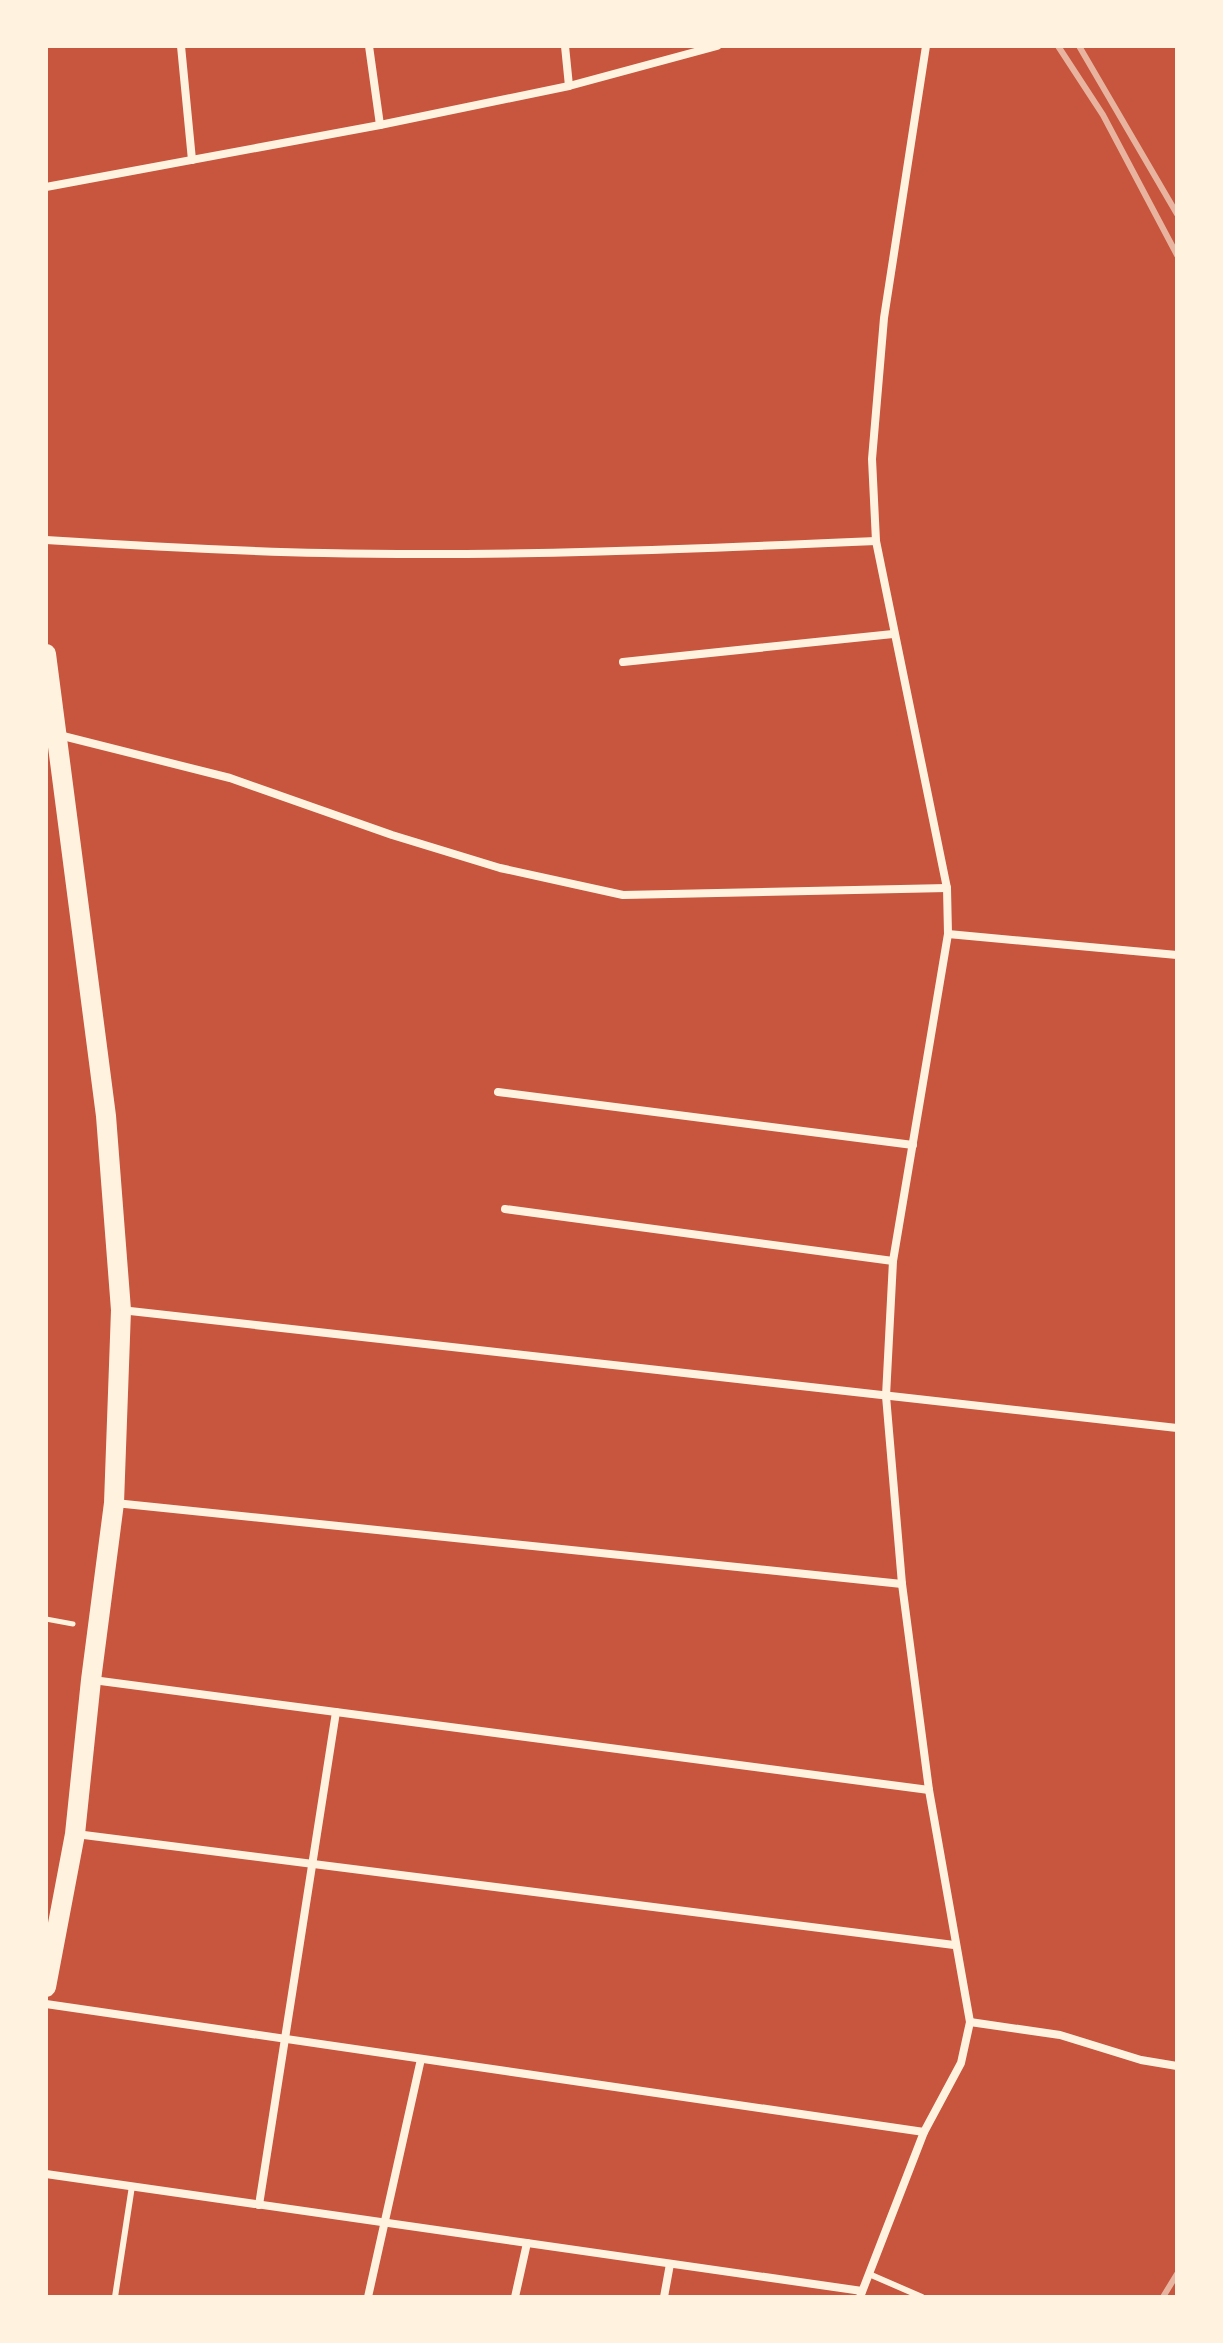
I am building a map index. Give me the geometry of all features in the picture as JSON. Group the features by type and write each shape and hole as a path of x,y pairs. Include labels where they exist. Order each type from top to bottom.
{"main road":[{"path":"46,654 106,1116 121,1310 114,1503 75,1834 46,1987"}],"street":[{"path":"181,46 192,160"},
{"path":"369,46 380,125"},
{"path":"565,46 569,86"},
{"path":"46,187 380,125 569,86 692,49 717,46"},
{"path":"46,2174 861,2294 924,2132 961,2063 970,2022 929,1790 902,1584 886,1396 893,1261 948,934 947,888 876,541 872,459 884,318 926,46"},
{"path":"46,540 201,550 327,553 510,553 876,541"},
{"path":"623,662 893,634"},
{"path":"57,734 230,778 392,835 500,868 623,895 947,888"},
{"path":"948,934 1177,955"},
{"path":"498,1092 913,1145"},
{"path":"505,1209 893,1261"},
{"path":"121,1310 1177,1428"},
{"path":"114,1503 902,1584"},
{"path":"91,1680 929,1790"},
{"path":"259,2205 336,1712"},
{"path":"75,1834 954,1945"},
{"path":"46,2004 924,2132"},
{"path":"970,2022 1060,2035 1141,2060 1177,2066"},
{"path":"368,2297 421,2059"},
{"path":"515,2297 527,2243"},
{"path":"664,2297 670,2264"}],"lane":[{"path":"115,2297 132,2186"},
{"path":"869,2274 922,2297"}],"path":[{"path":"46,1619 65,1623"}],"railway":[{"path":"1058,46 1103,115 1177,255"},
{"path":"1079,46 1177,214"},
{"path":"1163,2297 1177,2274"}]}
